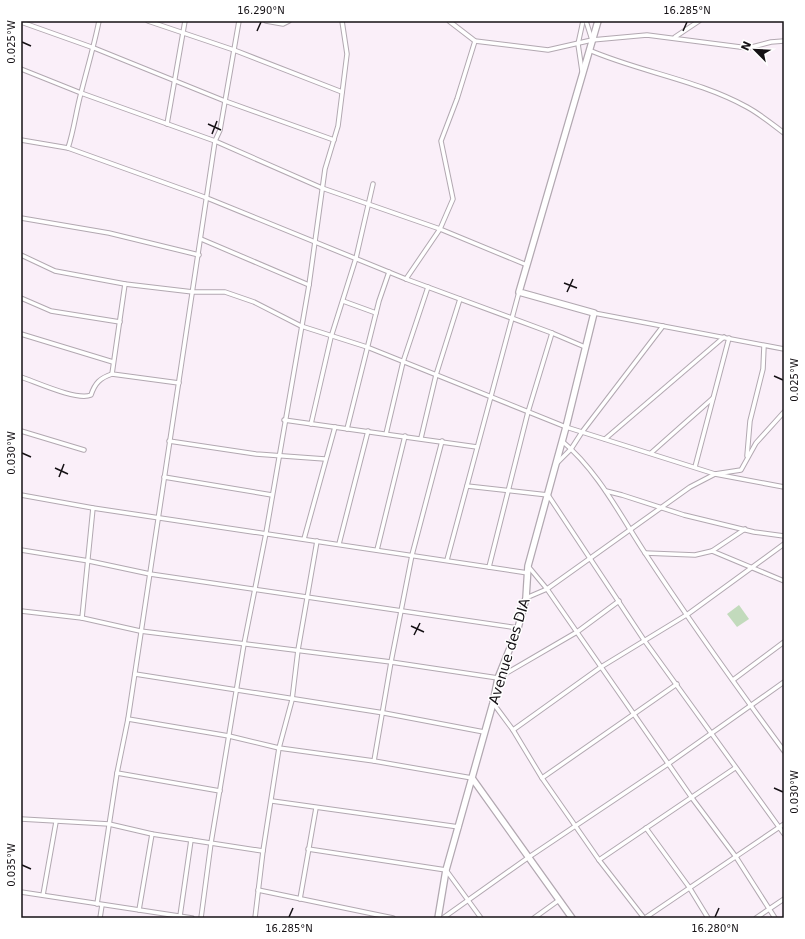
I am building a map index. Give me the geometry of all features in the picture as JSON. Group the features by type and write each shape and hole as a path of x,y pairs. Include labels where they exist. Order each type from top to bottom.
{"street":[{"path":"68,148 81,93 94,48 98,21"},
{"path":"148,21 234,50 342,92"},
{"path":"167,124 185,21"},
{"path":"98,904 117,773 135,674 169,441 216,141 220,130 239,21"},
{"path":"266,21 273,24 283,24 289,21"},
{"path":"201,918 211,843 244,644 266,533 284,420 309,285 325,169 338,126 347,54 342,21"},
{"path":"449,21 475,41 548,50 592,40 647,34 748,48 771,42 784,41"},
{"path":"584,21 592,40"},
{"path":"583,76 578,44 584,21"},
{"path":"447,560 468,486 511,318 563,136 583,76 598,21"},
{"path":"675,38 699,21"},
{"path":"21,22 94,48 225,101 334,140"},
{"path":"406,279 440,229 453,199 441,141 457,99 475,41"},
{"path":"589,50 611,60 720,94 747,107 784,134"},
{"path":"21,69 81,93 216,141 322,188 440,229 527,265"},
{"path":"21,140 68,148 207,198 316,241 406,279 552,333 585,347"},
{"path":"311,424 331,337 356,258 374,184"},
{"path":"21,218 108,233 199,255"},
{"path":"201,239 309,285"},
{"path":"21,255 55,271 126,284 193,292 226,292 254,302 301,326 331,337 367,347 566,427 715,474 784,487"},
{"path":"348,429 367,347 389,272"},
{"path":"112,374 126,284"},
{"path":"386,434 403,362 428,287"},
{"path":"519,292 594,313 724,337 764,346 784,347"},
{"path":"21,298 51,311 120,322"},
{"path":"421,438 436,375 460,299"},
{"path":"343,301 376,313"},
{"name":"Avenue des DIA","path":"438,918 446,870 493,703 498,678 518,628 526,598 528,566 566,427 594,313"},
{"path":"556,464 571,449 582,432 663,326"},
{"path":"489,567 528,412 552,333"},
{"path":"21,334 113,362"},
{"path":"605,439 724,337"},
{"path":"695,467 729,338"},
{"path":"741,470 748,452 750,421 763,369 764,346"},
{"path":"21,377 71,394 86,397 91,394 99,379 112,374 179,383"},
{"path":"652,453 713,398"},
{"path":"741,470 756,443 784,412"},
{"path":"284,420 477,447"},
{"path":"304,538 334,427"},
{"path":"21,431 84,450"},
{"path":"339,544 368,431"},
{"path":"377,550 405,436"},
{"path":"169,441 279,456 325,459"},
{"path":"374,761 384,713 391,662 412,555 442,441"},
{"path":"562,442 571,449 606,491 645,553 784,751"},
{"path":"526,598 547,589 690,487 715,474 741,470"},
{"path":"164,477 272,495"},
{"path":"468,486 548,495 644,640 784,834"},
{"path":"606,491 684,515 784,536"},
{"path":"21,495 93,508 304,538 528,573"},
{"path":"82,618 93,508"},
{"path":"645,553 695,555 712,551 745,529"},
{"path":"255,918 263,851 280,748 292,700 298,650 317,541"},
{"path":"513,730 601,667 688,614 784,544"},
{"path":"21,550 88,561 150,574 256,588 518,628"},
{"path":"712,551 784,581"},
{"path":"528,566 547,589 668,764 736,857 775,918"},
{"path":"21,610 82,618 140,632 298,650 498,678 577,632 619,602"},
{"path":"733,680 784,642"},
{"path":"135,674 237,689 292,700 384,713 484,732"},
{"path":"443,918 529,857 712,734 784,682"},
{"path":"542,778 676,684"},
{"path":"493,703 513,730 542,778 600,860 644,918 784,824"},
{"path":"128,719 229,736 280,748 374,761 472,778 572,918"},
{"path":"600,860 735,768"},
{"path":"117,773 220,791"},
{"path":"272,801 459,827"},
{"path":"300,899 316,808"},
{"path":"21,819 109,824 152,834 263,851"},
{"path":"43,895 56,822"},
{"path":"646,828 689,887 708,918"},
{"path":"140,910 152,834"},
{"path":"180,916 191,840"},
{"path":"308,849 446,870 481,918"},
{"path":"258,890 393,918"},
{"path":"21,892 192,918"},
{"path":"756,918 784,899"},
{"path":"534,918 559,900"},
{"path":"100,918 102,905"}],"green space":[{"path":"739,605 749,619 737,627 727,614"}]}
